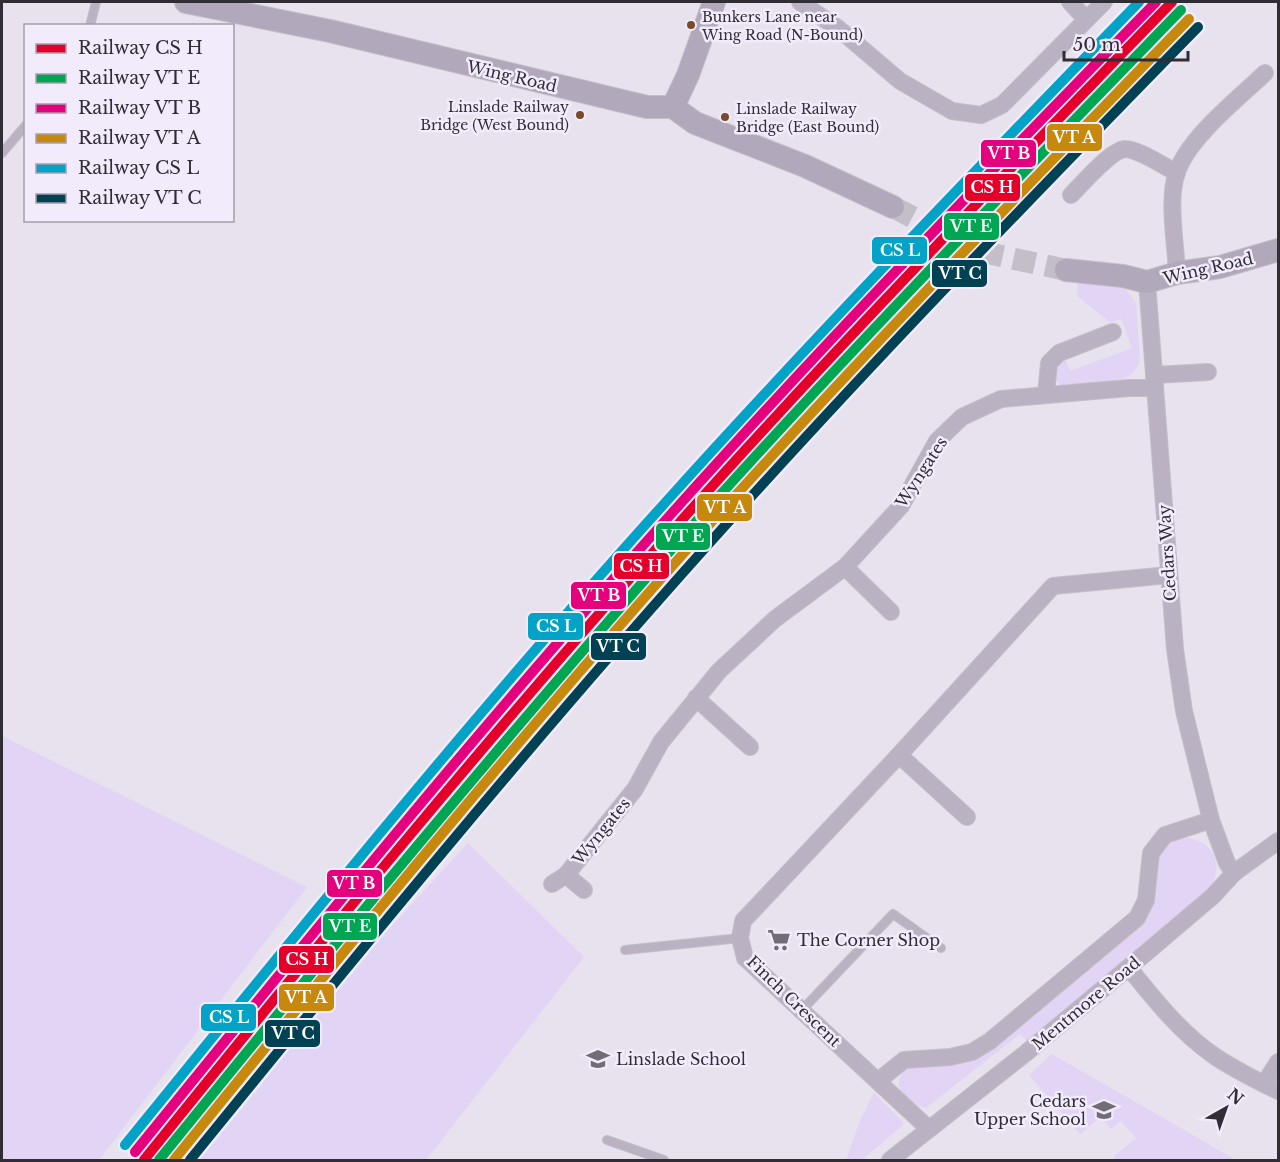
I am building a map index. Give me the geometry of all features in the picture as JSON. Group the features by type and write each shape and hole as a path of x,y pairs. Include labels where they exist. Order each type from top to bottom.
{"street":[{"name":"Wing Road","path":"186,2 330,31 647,107 673,108 695,123 805,166 893,207"},
{"path":"673,108 688,75 714,2"},
{"path":"800,2 839,29 900,81 952,111 981,115 1002,105 1104,2"},
{"path":"1070,2 1086,19"},
{"path":"1177,273 1173,201 1177,173 1188,153 1208,128 1265,73"},
{"path":"1071,195 1116,152 1126,149 1141,154 1177,173"},
{"name":"Wing Road","path":"1066,270 1123,276 1147,282 1177,273 1220,267 1278,250"},
{"name":"Cedars Way","path":"1147,282 1175,649 1184,711 1212,820 1227,862 1234,873"},
{"path":"1046,394 1049,363 1059,352 1113,332"},
{"name":"Wyngates","path":"584,890 559,879 635,789 661,742 696,698 719,671 776,619 844,567 901,506 937,441 962,417 1001,399 1129,388 1208,372"},
{"path":"844,567 891,612"},
{"name":"Finch Crescent","path":"929,1129 745,958 740,938 743,921 1053,586 1169,575"},
{"path":"696,698 750,747"},
{"path":"899,754 967,817"},
{"path":"878,1081 904,1060 950,1057 972,1052 990,1041 1137,918 1146,900 1151,853 1165,835 1212,820"},
{"name":"Mentmore Road","path":"890,1161 1129,968 1213,896 1234,873 1278,841"},
{"path":"1129,968 1192,1038 1235,1069 1271,1087 1278,1062"}],"lane":[{"path":"90,24 96,2"},
{"path":"2,153 24,127"},
{"path":"801,1010 893,915 941,948"},
{"path":"625,951 740,938"},
{"path":"607,1140 664,1161"}],"shaded area":[{"path":"1078,281 1116,285 1127,291 1136,303 1140,362 1132,374 1122,379 1071,389 1055,380 1054,364 1065,357 1070,371 1132,348 1121,319 1110,322 1077,296"},
{"path":"2,736 307,887 99,1160 2,1160"},
{"path":"1175,837 1197,840 1212,852 1216,859 1216,868 1209,890 1027,1041 1020,1034 926,1108 905,1098 899,1086 899,1080 908,1066 996,1044 1137,929 1145,920 1158,849"},
{"path":"468,843 584,957 426,1160 192,1160 268,1060"},
{"name":"Cedars Upper School","path":"1052,1054 1236,1160 1113,1160 1114,1156 1136,1138 1121,1121 1111,1129 1101,1117 1080,1134 1029,1075"},
{"path":"874,1093 902,1121 903,1125 862,1160 846,1160 860,1121"}],"tunnel":[{"path":"893,207 978,251 1066,270"}],"transit line":[{"path":"125,1145 390,821 594,582 840,314 1139,2"},
{"path":"135,1152 399,829 672,513 972,191 1156,2"},
{"path":"144,1160 408,838 680,522 862,324 1172,2"},
{"path":"159,1160 419,844 551,687 686,533 869,334 1181,10"},
{"path":"174,1160 432,846 698,537 879,340 1189,19"},
{"path":"190,1160 444,851 573,698 705,548 887,350 1198,27"}],"place":[{"name":"Bunkers Lane near Wing Road (N-Bound)","path":"691,25"},
{"name":"Linslade Railway Bridge (West Bound)","path":"580,115"},
{"name":"Linslade Railway Bridge (East Bound)","path":"725,117"},
{"name":"The Corner Shop","path":"779,940"},
{"name":"Linslade School","path":"598,1059"},
{"name":"Cedars Upper School","path":"1104,1110"}]}
